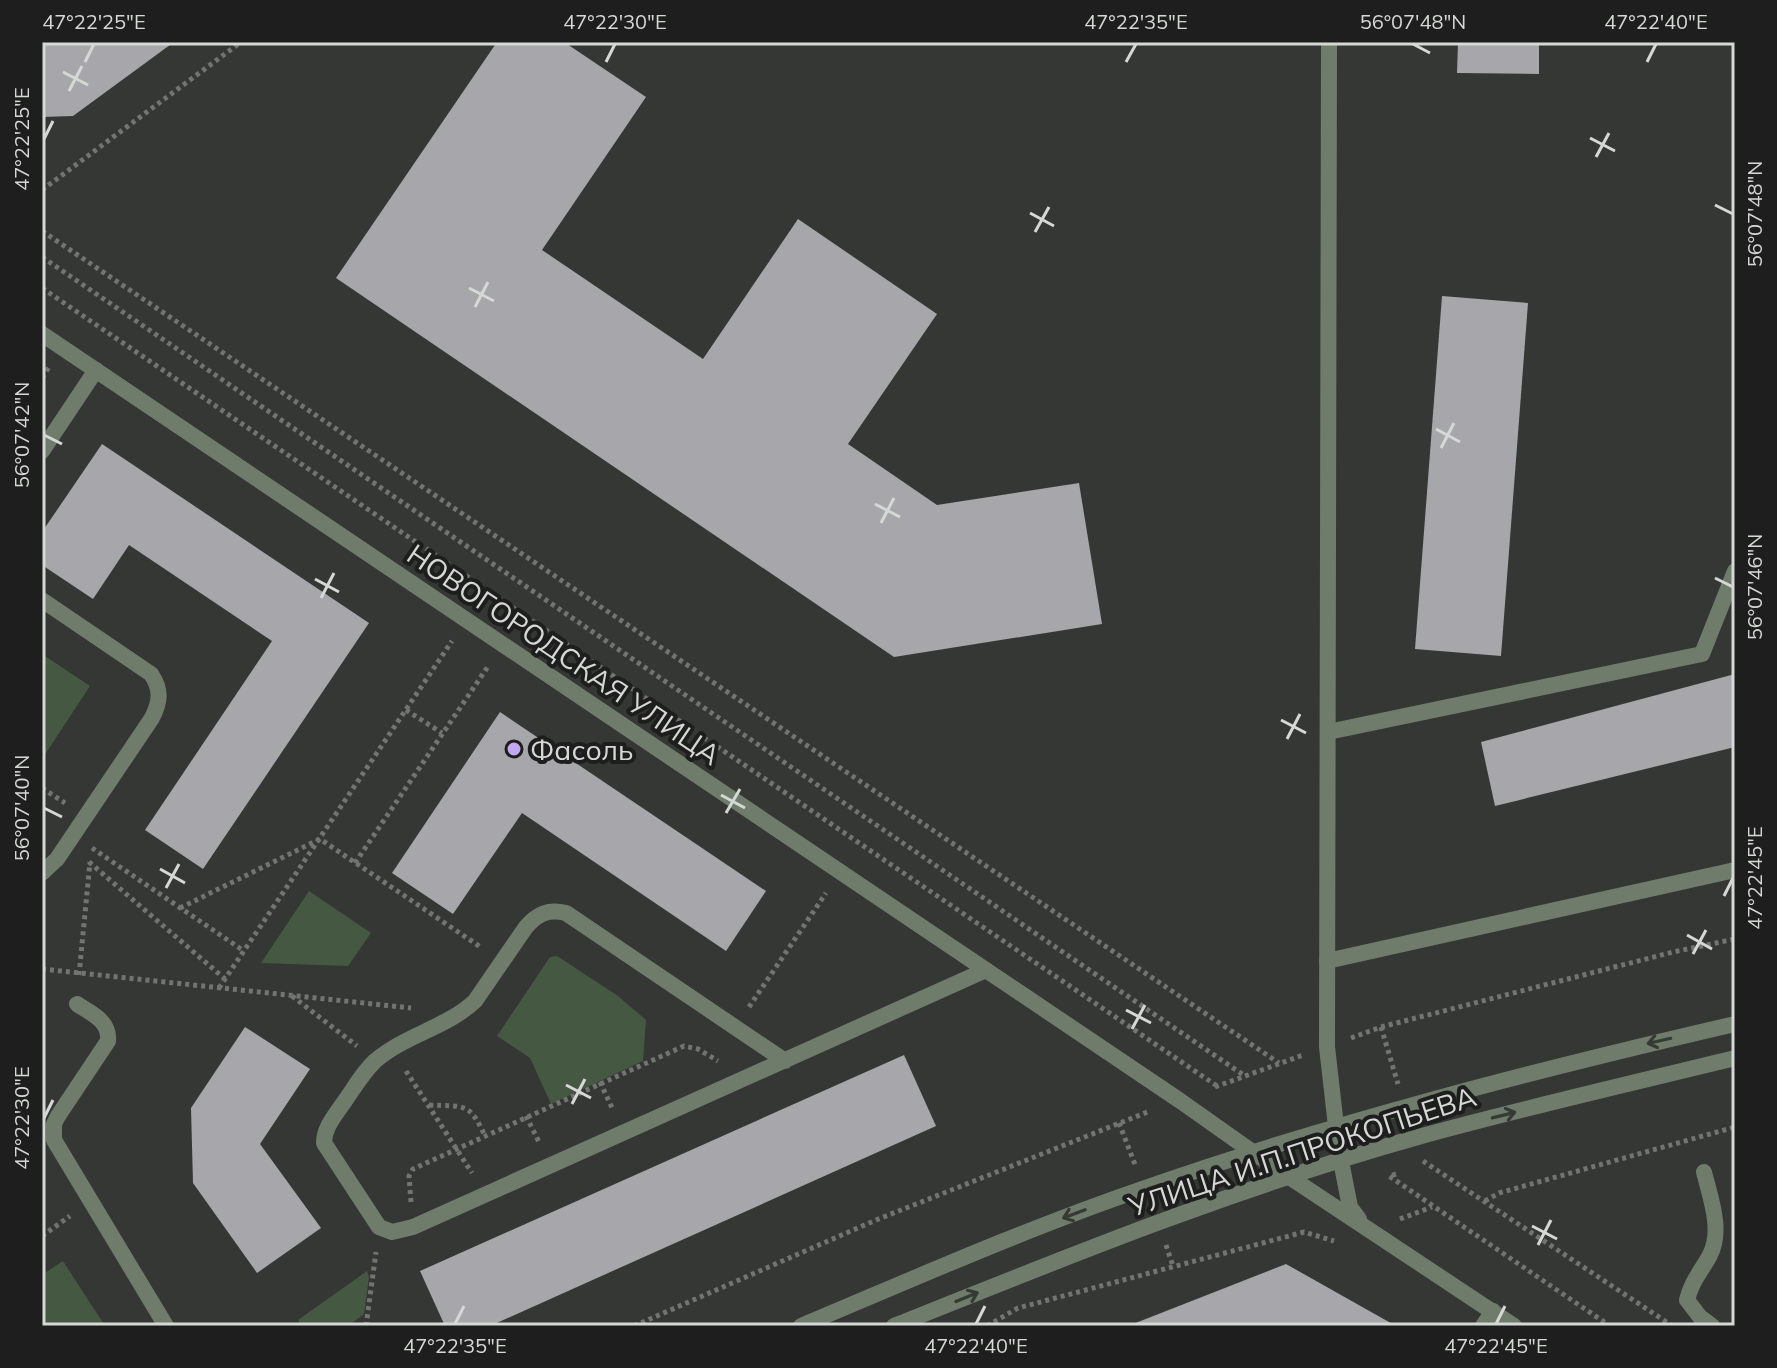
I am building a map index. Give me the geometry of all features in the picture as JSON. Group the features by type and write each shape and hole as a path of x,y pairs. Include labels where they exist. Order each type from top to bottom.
{"street":[{"path":"1329,42 1327,1047 1350,1207 1362,1223"},
{"name":"НОВОГОРОДСКАЯ УЛИЦА","path":"42,334 1291,1178"},
{"path":"42,451 96,370"},
{"path":"1328,732 1702,654 1735,571"},
{"path":"42,600 151,674 160,692 159,705 152,718 57,859 42,873"},
{"path":"1327,961 1735,870"},
{"path":"785,1061 566,913 546,912 534,918 468,1007 447,1022 376,1060 327,1128 324,1139 326,1149 379,1227 392,1232 413,1227 785,1061 986,970"},
{"path":"77,1004 104,1022 109,1034 108,1041 58,1116 53,1133 58,1148 166,1326"},
{"name":"УЛИЦА И.П.ПРОКОПЬЕВА","path":"801,1326 1002,1241 1144,1188 1429,1099 1735,1024"},
{"name":"УЛИЦА И.П.ПРОКОПЬЕВА","path":"894,1326 1116,1237 1341,1161 1418,1137 1735,1058"},
{"path":"1704,1172 1717,1232 1712,1253 1692,1280 1687,1300 1700,1317 1712,1326"},
{"path":"1291,1178 1514,1326"},
{"path":"1483,1326 1493,1311"}],"path":[{"path":"42,190 241,42"},
{"path":"42,231 1279,1063"},
{"path":"42,257 1245,1076"},
{"path":"42,288 1217,1086"},
{"path":"219,988 453,640"},
{"path":"355,863 489,664"},
{"path":"406,710 442,733"},
{"path":"73,835 244,951"},
{"path":"320,839 502,962"},
{"path":"180,908 320,839"},
{"path":"80,973 89,862 97,851"},
{"path":"89,862 225,979"},
{"path":"736,1027 827,892"},
{"path":"1348,1039 1381,1027 1735,939"},
{"path":"42,969 414,1009"},
{"path":"292,995 376,1060"},
{"path":"1381,1027 1398,1085"},
{"path":"413,1227 410,1171 678,1047 698,1049 745,1078"},
{"path":"392,1050 485,1194"},
{"path":"1206,1090 1314,1051"},
{"path":"428,1105 468,1109 475,1114 485,1136"},
{"path":"634,1326 876,1220 1159,1108"},
{"path":"1119,1123 1138,1170"},
{"path":"1485,1201 1499,1193 1735,1127"},
{"path":"1413,1168 1424,1164 1438,1169 1672,1326"},
{"path":"1401,1172 1389,1176 1610,1326"},
{"path":"42,1236 90,1201"},
{"path":"1390,1223 1433,1206"},
{"path":"366,1326 379,1227"},
{"path":"987,1326 1018,1308 1304,1232 1335,1241 1343,1238"},
{"path":"1165,1244 1173,1266"}],"green space":[{"path":"42,654 90,686 42,759"},
{"path":"309,891 371,933 348,966 261,963"},
{"path":"557,956 618,996 646,1020 643,1061 551,1104 530,1058 497,1036 550,957"},
{"path":"63,1261 105,1326 42,1326 42,1275"},
{"path":"367,1271 369,1277 364,1314 348,1326 302,1326 298,1320"}],"building":[{"path":"42,42 174,42 73,116 42,117"},
{"path":"497,42 564,42 646,97 542,250 703,359 798,219 937,314 848,444 937,505 1079,483 1102,624 894,657 336,278"},
{"path":"1458,42 1539,42 1539,74 1457,73"},
{"path":"1442,296 1528,303 1501,656 1415,649"},
{"path":"102,444 369,623 203,869 145,830 272,641 129,545 93,599 42,565 42,532"},
{"path":"1735,674 1735,747 1495,806 1481,742"},
{"path":"500,712 766,891 726,951 522,813 453,914 392,873"},
{"path":"245,1027 310,1069 260,1144 321,1228 257,1273 193,1183 191,1108"},
{"path":"904,1055 936,1126 490,1326 445,1326 420,1271"},
{"path":"1286,1264 1396,1326 1133,1326 1133,1324"}],"place":[{"name":"Фасоль","path":"514,749"}]}
